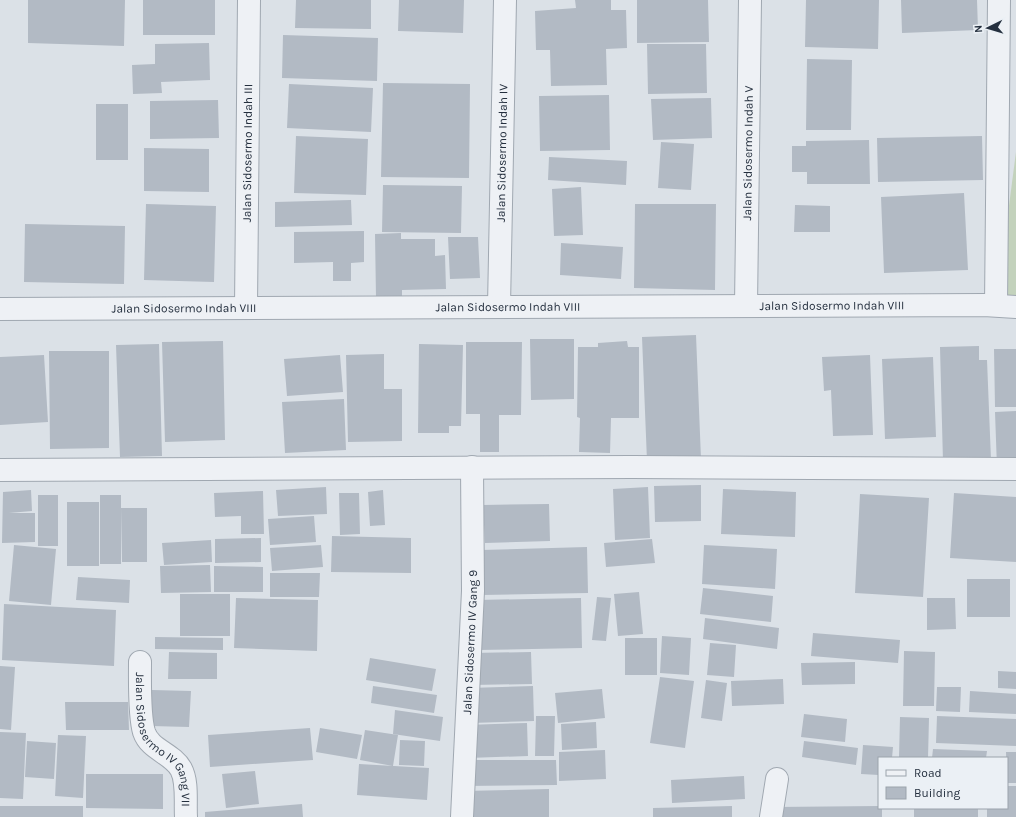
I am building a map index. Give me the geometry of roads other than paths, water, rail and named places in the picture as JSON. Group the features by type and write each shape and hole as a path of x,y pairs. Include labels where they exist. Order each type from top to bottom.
{"street":[{"name":"Jalan Sidosermo Indah III","path":"246,307 249,0"},
{"name":"Jalan Sidosermo Indah IV","path":"499,306 505,0"},
{"name":"Jalan Sidosermo Indah V","path":"746,306 750,0"},
{"path":"999,0 1006,306"},
{"name":"Jalan Sidosermo Indah VIII","path":"0,309 499,306 1006,306"},
{"path":"0,470 472,467 1016,469"},
{"name":"Jalan Sidosermo IV Gang 9","path":"462,817 473,591 472,467"},
{"name":"Jalan Sidosermo IV Gang VII","path":"140,662 144,732 153,745 180,768 184,781 186,817"},
{"path":"771,817 777,779"}]}
